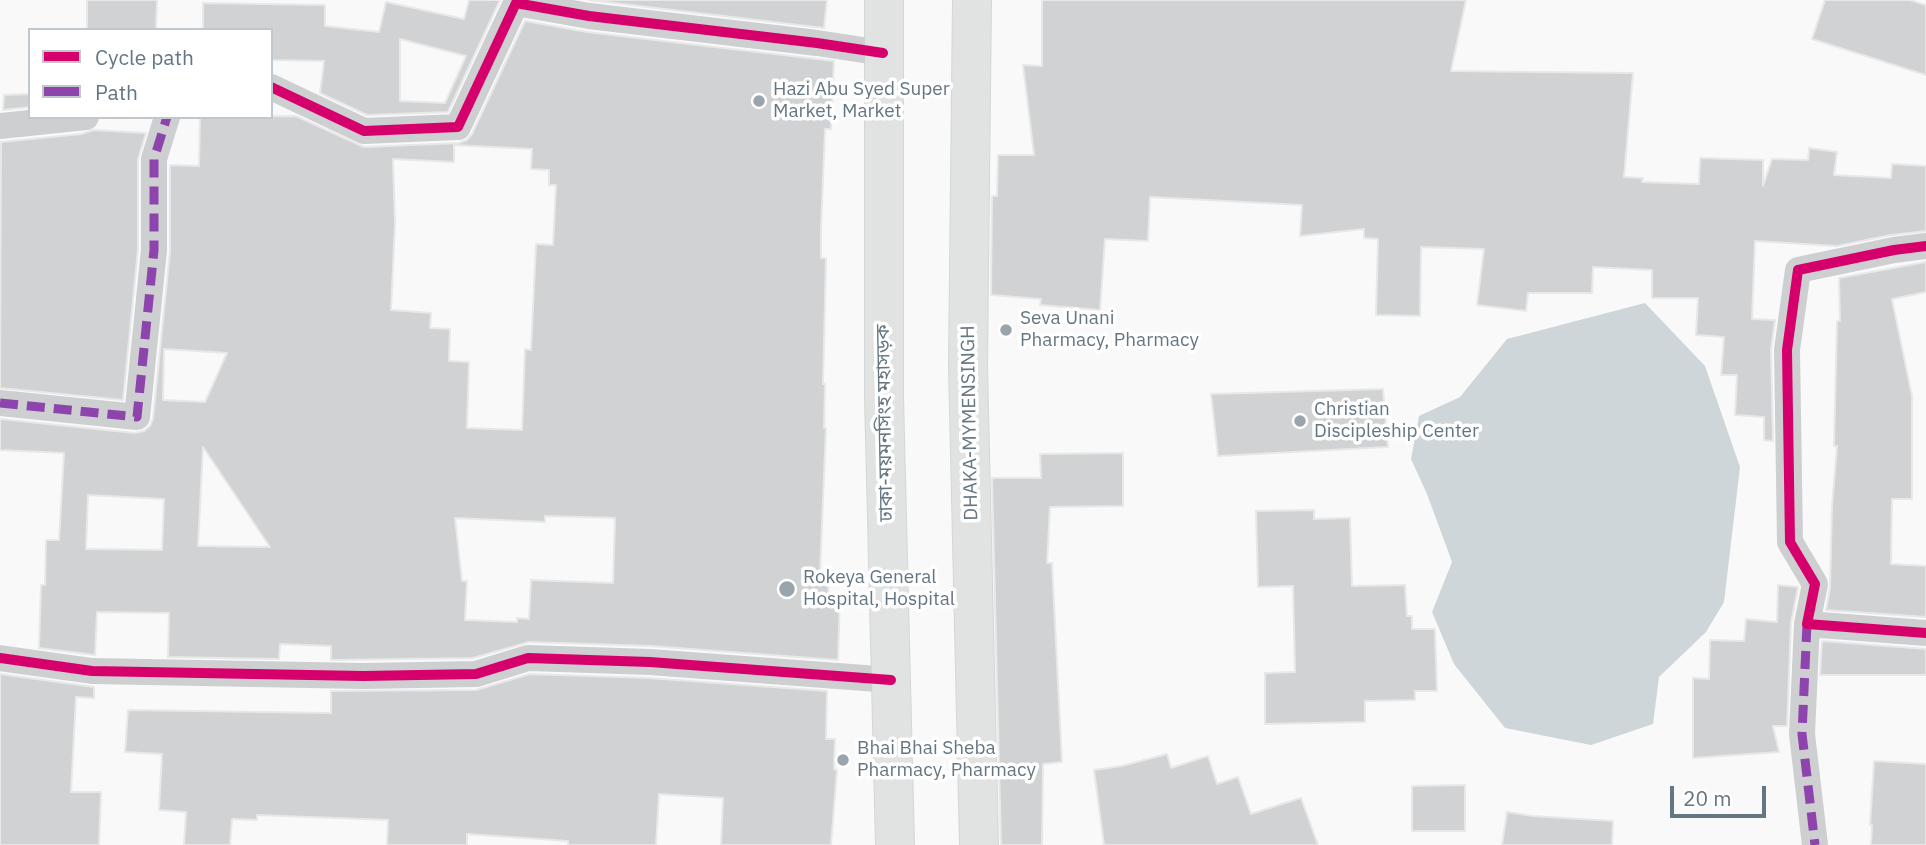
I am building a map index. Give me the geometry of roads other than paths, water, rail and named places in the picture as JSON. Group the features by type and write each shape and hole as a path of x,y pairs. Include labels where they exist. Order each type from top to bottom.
{"highway":[{"name":"ঢাকা-ময়মনসিংহ মহাসড়ক","path":"884,0 884,397 895,845"},
{"name":"DHAKA-MYMENSINGH","path":"972,0 968,365 979,845"}],"street":[{"path":"273,88 364,131 458,127 516,3 589,16 883,53"},
{"path":"0,127 69,119"},
{"path":"0,403 137,418 154,250 154,159 166,119"},
{"path":"1815,845 1802,734 1807,624 1815,584 1790,542 1787,467 1787,350 1798,270 1926,246"},
{"path":"1807,624 1926,633"},
{"path":"0,658 92,671 363,676 476,674 528,658 650,662 891,680"}],"place":[{"name":"Hazi Abu Syed Super Market, Market","path":"759,101"},
{"name":"Seva Unani Pharmacy, Pharmacy","path":"1006,330"},
{"name":"Christian Discipleship Center","path":"1300,421"},
{"name":"Rokeya General Hospital, Hospital","path":"787,589"},
{"name":"Bhai Bhai Sheba Pharmacy, Pharmacy","path":"843,760"}]}
